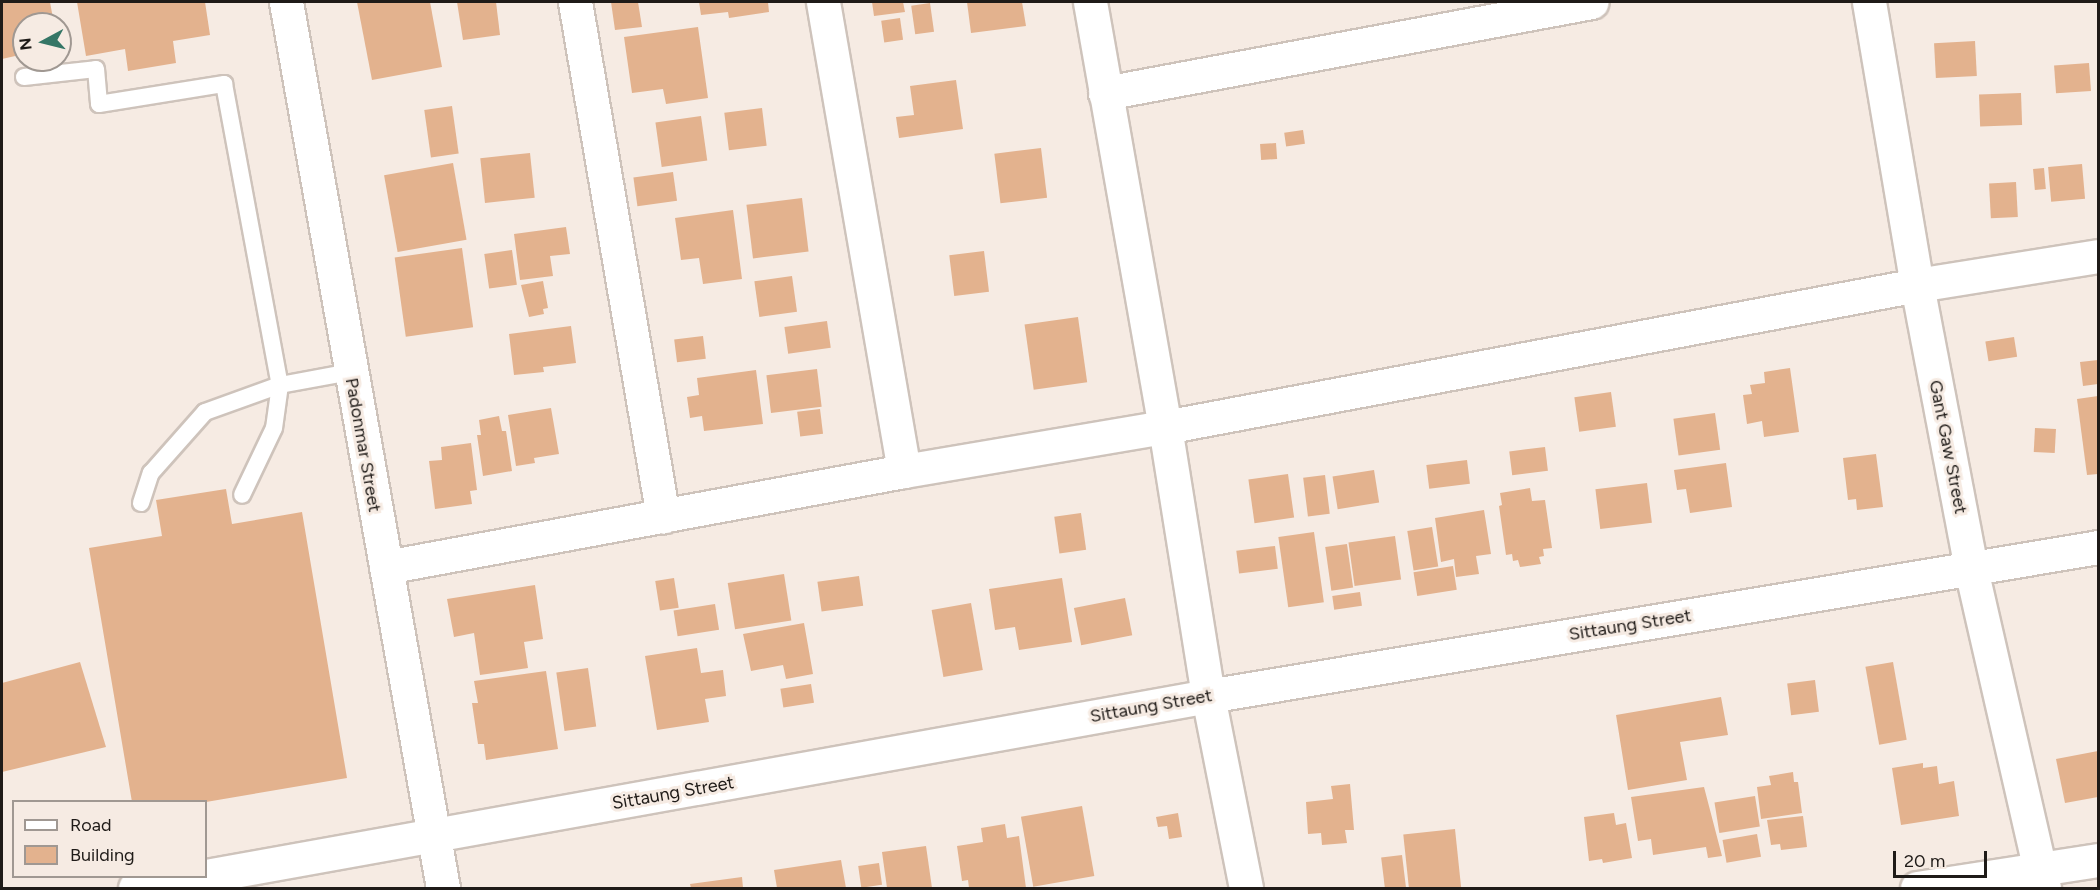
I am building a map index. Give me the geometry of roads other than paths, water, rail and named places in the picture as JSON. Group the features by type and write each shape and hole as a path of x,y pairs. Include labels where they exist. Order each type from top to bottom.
{"street":[{"name":"Padonmar Street","path":"286,2 442,888"},
{"path":"575,2 663,517"},
{"path":"823,2 904,471"},
{"path":"1090,2 1165,427 1208,696 1246,888"},
{"path":"1105,93 1592,2"},
{"name":"Gant Gaw Street","path":"1869,2 1917,285 1971,568 2042,878"},
{"path":"386,567 904,471 1165,427 1917,285 2098,256"},
{"name":"Sittaung Street","path":"207,875 1208,696 2098,547"},
{"path":"1917,888 2042,878 2098,860"},
{"name":"Sittaung Street","path":"135,888 192,878"}],"lane":[{"path":"24,76 96,69 99,104 224,84 280,386 274,428 243,495"},
{"path":"141,502 151,473 206,412 280,386 350,372"}]}
